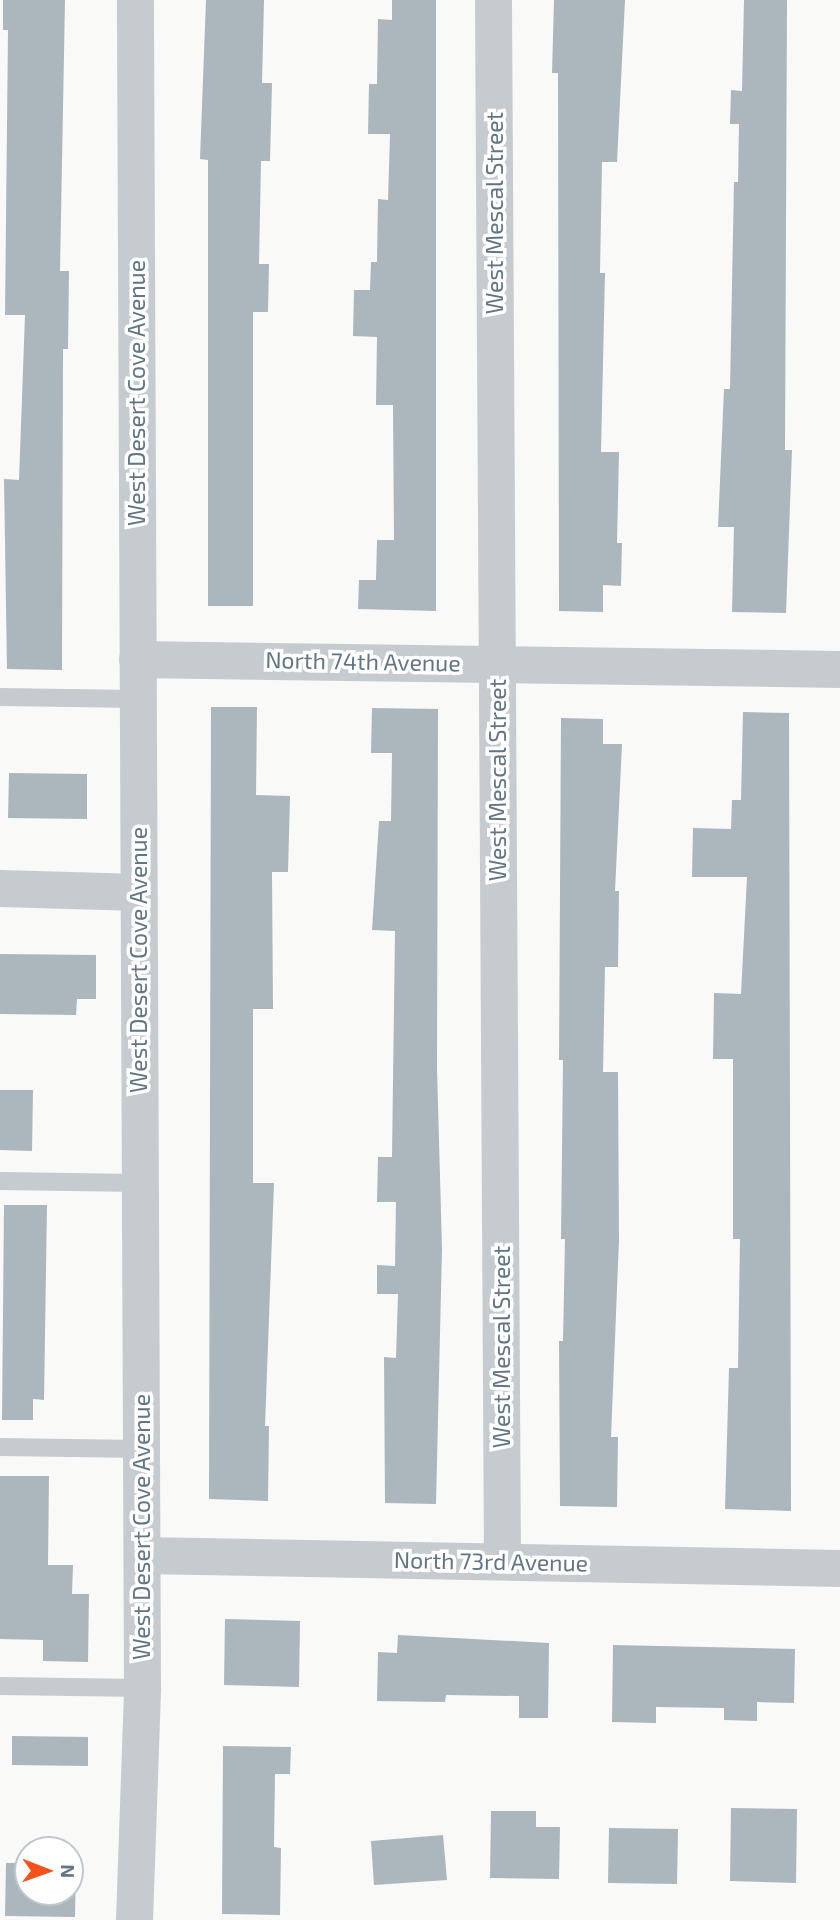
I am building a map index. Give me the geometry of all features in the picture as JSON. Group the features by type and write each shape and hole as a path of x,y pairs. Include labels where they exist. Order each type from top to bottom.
{"street":[{"name":"West Desert Cove Avenue","path":"134,1920 142,1688 135,0"},
{"name":"West Mescal Street","path":"493,0 502,1561"},
{"name":"North 74th Avenue","path":"137,659 497,662 840,669"},
{"path":"0,888 138,891"},
{"name":"North 73rd Avenue","path":"142,1555 840,1568"}],"lane":[{"path":"0,697 137,699"},
{"path":"0,1181 140,1183"},
{"path":"0,1447 141,1449"},
{"path":"0,1686 142,1688"}],"building":[{"path":"3,0 65,0 60,271 69,271 68,349 63,349 62,670 7,669 4,479 19,480 25,315 5,315 8,30 3,30"},
{"path":"206,0 264,0 262,83 272,83 270,161 261,161 259,264 269,264 268,312 253,312 253,606 208,606 208,160 200,159"},
{"path":"392,0 436,0 436,611 358,609 359,580 376,580 377,540 394,540 393,405 376,405 377,337 353,336 354,290 370,290 371,262 377,262 378,199 388,200 390,134 368,134 369,84 377,84 378,19 392,20"},
{"path":"554,0 625,0 617,162 602,162 600,273 605,273 601,452 619,452 617,543 622,543 621,586 603,585 603,612 559,611 558,73 552,73"},
{"path":"744,0 787,0 785,450 792,450 786,613 732,612 734,527 718,527 724,389 730,389 734,182 738,182 739,124 730,124 731,90 742,91"},
{"path":"211,707 257,707 256,795 290,796 288,872 272,872 273,1009 253,1009 253,1183 274,1183 265,1426 269,1426 268,1501 209,1499"},
{"path":"372,708 438,709 437,1068 442,1249 436,1504 385,1503 384,1357 396,1358 398,1294 377,1294 377,1265 395,1266 396,1202 377,1202 378,1157 392,1157 395,931 372,930 379,821 391,821 392,753 371,753"},
{"path":"743,712 789,713 791,1511 725,1509 729,1368 738,1368 740,1239 733,1239 733,1059 713,1059 714,993 741,994 747,877 692,877 693,828 731,829 732,800 741,800"},
{"path":"561,718 603,719 603,744 622,744 615,891 619,891 618,967 605,967 603,1072 618,1072 619,1240 611,1437 618,1437 617,1507 560,1506 559,1341 563,1341 565,1239 561,1239 563,1060 559,1060"},
{"path":"9,773 87,774 87,819 8,818"},
{"path":"0,954 96,955 96,999 77,999 76,1015 0,1014"},
{"path":"0,1090 33,1090 32,1151 0,1150"},
{"path":"4,1205 47,1205 44,1400 33,1399 33,1420 2,1420"},
{"path":"0,1476 49,1476 48,1565 73,1565 72,1594 89,1594 88,1662 43,1661 43,1640 0,1639"},
{"path":"225,1619 300,1621 299,1687 224,1685"},
{"path":"398,1635 549,1643 548,1718 519,1718 519,1696 446,1695 445,1702 377,1701 378,1652 397,1653"},
{"path":"613,1645 795,1649 794,1703 757,1702 757,1721 724,1720 724,1708 656,1707 656,1723 612,1722"},
{"path":"12,1736 88,1737 88,1766 12,1765"},
{"path":"223,1746 291,1747 290,1774 275,1774 274,1847 281,1848 280,1915 222,1914"},
{"path":"731,1808 797,1809 796,1883 730,1881"},
{"path":"491,1811 536,1811 536,1827 560,1827 559,1879 490,1878"},
{"path":"609,1828 678,1829 677,1884 608,1883"},
{"path":"443,1835 447,1880 374,1885 371,1841"},
{"path":"6,1863 14,1863 14,1906 75,1906 75,1917 5,1916"}]}
